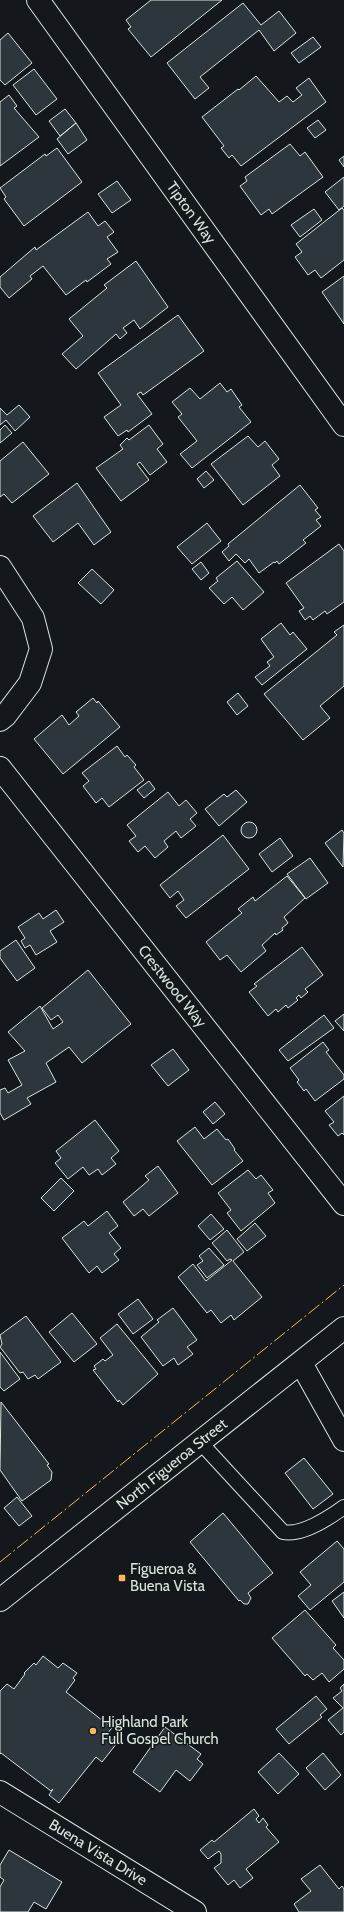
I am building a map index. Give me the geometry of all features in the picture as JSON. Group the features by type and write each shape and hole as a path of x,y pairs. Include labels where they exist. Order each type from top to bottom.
{"street":[{"name":"Tipton Way","path":"38,0 344,425"},
{"path":"0,567 7,587 33,618 41,649 30,683 5,716 0,720"},
{"name":"Crestwood Way","path":"0,768 344,1204"},
{"name":"North Figueroa Street","path":"0,1600 344,1328"},
{"path":"301,1363 344,1440"},
{"name":"Buena Vista Drive","path":"0,1792 195,1912"}],"lane":[{"path":"200,1442 283,1532 291,1534 301,1532 344,1507"}],"building":[{"path":"151,0 222,0 151,57 128,29 131,27 126,20"},
{"path":"243,3 261,25 279,11 296,33 274,51 259,30 200,77 209,88 195,99 167,63"},
{"path":"8,33 32,63 5,85 0,80 0,40"},
{"path":"313,37 321,47 299,63 291,53"},
{"path":"34,69 57,99 36,115 13,85"},
{"path":"256,76 279,102 287,96 293,102 302,95 296,88 309,78 326,102 241,166 232,155 229,158 221,148 224,146 202,117"},
{"path":"9,95 17,106 14,108 39,137 0,166 0,102"},
{"path":"65,109 76,123 60,136 49,121"},
{"path":"318,120 326,130 315,138 307,128"},
{"path":"76,123 87,140 68,154 57,139"},
{"path":"290,144 300,156 305,152 323,177 272,214 269,209 261,215 240,186 247,181 245,177"},
{"path":"57,148 82,182 24,226 4,199 6,197 0,188 45,154 46,156"},
{"path":"344,156 344,167 339,160"},
{"path":"344,177 344,206 339,210 325,192"},
{"path":"117,181 131,200 112,213 98,194"},
{"path":"342,208 344,210 344,260 321,278 315,270 308,275 295,257 302,252 296,244"},
{"path":"314,209 322,220 300,237 291,225"},
{"path":"88,212 98,226 105,221 114,232 107,237 118,252 107,259 111,264 87,282 86,280 66,295 43,266 30,276 32,279 9,298 0,287 0,277 35,247 36,250"},
{"path":"136,261 168,307 140,329 134,320 123,328 127,333 120,339 116,334 76,369 62,354 83,336 69,319 107,288 104,285"},
{"path":"344,276 344,324 322,292"},
{"path":"178,315 204,351 143,395 141,392 137,394 152,414 128,432 127,430 118,436 104,417 121,405 98,373"},
{"path":"220,383 227,392 231,389 242,405 239,407 251,422 192,468 180,454 197,441 178,417 182,414 172,402 190,388 200,399"},
{"path":"19,405 30,417 15,431 6,420 0,425 0,408 7,415"},
{"path":"5,425 12,433 0,443 0,430"},
{"path":"149,425 163,444 157,449 167,462 150,475 140,462 137,464 149,480 121,501 96,468 123,449 120,445 127,438 129,440"},
{"path":"248,436 258,447 265,441 279,459 272,465 280,476 243,505 211,464"},
{"path":"23,442 49,474 12,503 4,494 0,497 0,461"},
{"path":"206,471 214,480 204,488 197,479"},
{"path":"77,483 111,532 94,545 78,523 53,542 33,516"},
{"path":"300,485 318,508 315,510 321,517 316,520 321,526 303,540 306,543 279,564 277,561 275,563 274,562 259,573 249,559 245,563 236,554 229,561 222,552 229,546 228,544"},
{"path":"207,523 221,541 192,564 177,547"},
{"path":"339,544 344,551 344,602 327,614 325,611 313,620 310,616 305,620 299,611 304,608 286,583"},
{"path":"237,561 264,592 243,610 232,597 224,604 209,588 218,581 216,578"},
{"path":"201,562 209,573 201,580 192,569"},
{"path":"92,569 114,590 101,604 78,583"},
{"path":"281,623 290,635 293,632 307,649 262,685 255,677 270,666 267,662 274,657 261,639"},
{"path":"344,625 344,686 320,706 330,718 303,740 264,694 337,635 334,632"},
{"path":"238,693 248,706 237,715 227,702"},
{"path":"93,698 97,703 98,701 120,727 63,774 34,739 62,715 69,725 79,716 76,712"},
{"path":"117,746 125,757 127,755 136,765 134,767 144,780 109,807 102,798 96,803 83,786 89,781 82,773"},
{"path":"149,781 155,789 144,798 137,790"},
{"path":"236,790 247,802 219,826 205,809 224,794 227,797"},
{"path":"168,792 179,806 186,800 197,813 190,819 196,826 181,838 176,831 164,841 168,847 155,858 145,846 138,852 129,841 136,836 127,825"},
{"path":"249,822 255,824 257,830 255,836 249,838 243,836 241,830 243,824"},
{"path":"342,830 344,833 343,867 325,843"},
{"path":"223,835 249,869 186,918 176,906 184,900 178,891 170,898 160,885"},
{"path":"280,838 293,856 272,872 259,854"},
{"path":"310,858 328,883 306,899 287,874"},
{"path":"287,876 305,898 284,917 288,923 282,928 283,930 276,935 275,933 262,945 266,951 241,972 227,955 220,960 206,942 242,913 238,909 253,897 255,901"},
{"path":"56,910 64,922 50,931 57,942 36,955 30,945 25,948 21,941 25,938 18,927 39,913 43,919"},
{"path":"16,940 35,968 17,981 0,958 0,951"},
{"path":"302,947 323,975 305,989 308,992 301,998 299,995 296,998 298,1000 288,1008 286,1005 278,1012 276,1009 268,1016 249,992 257,986 254,984"},
{"path":"88,970 131,1024 82,1063 69,1047 46,1063 56,1082 27,1098 31,1104 4,1120 0,1113 0,1090 5,1088 8,1093 22,1085 8,1060 25,1051 8,1032 40,1006 53,1029 63,1022 58,1015 51,1020 42,1008"},
{"path":"344,1014 344,1031 335,1021"},
{"path":"324,1015 334,1028 288,1061 279,1050"},
{"path":"323,1042 329,1050 326,1052 344,1075 344,1079 315,1101 306,1089 304,1091 297,1082 299,1080 290,1068"},
{"path":"173,1049 189,1070 168,1086 151,1065"},
{"path":"344,1096 344,1135 342,1133 338,1136 329,1125 334,1122 325,1111"},
{"path":"215,1102 225,1114 213,1124 203,1112"},
{"path":"95,1120 119,1151 111,1158 116,1164 102,1175 98,1169 89,1175 83,1167 68,1179 55,1163 61,1158 56,1151"},
{"path":"195,1127 204,1139 217,1129 226,1140 228,1139 235,1149 234,1150 243,1161 212,1185 177,1141"},
{"path":"158,1166 178,1193 149,1216 143,1209 134,1216 123,1202 149,1180 145,1176"},
{"path":"248,1170 256,1179 261,1175 273,1190 268,1193 275,1203 241,1231 227,1213 231,1210 218,1193"},
{"path":"61,1178 74,1191 54,1211 41,1198"},
{"path":"107,1211 118,1226 109,1233 121,1248 114,1254 119,1260 102,1273 97,1266 89,1273 62,1238 84,1221 88,1226"},
{"path":"211,1214 224,1229 210,1240 198,1226"},
{"path":"255,1223 266,1236 247,1251 237,1239"},
{"path":"227,1230 244,1252 233,1261 262,1297 234,1320 231,1315 221,1323 211,1310 207,1313 178,1277 193,1264 206,1281 232,1260 230,1259 227,1261 212,1243"},
{"path":"209,1248 224,1265 207,1278 197,1265 203,1261 199,1256"},
{"path":"138,1299 153,1319 133,1334 118,1314"},
{"path":"173,1308 197,1340 187,1347 193,1354 178,1365 174,1358 163,1366 141,1337 159,1322 157,1320"},
{"path":"72,1313 97,1344 74,1362 49,1332"},
{"path":"26,1316 61,1362 38,1379 35,1375 28,1379 23,1372 20,1373 0,1347 2,1344 0,1335"},
{"path":"117,1324 158,1374 123,1405 119,1400 118,1402 93,1370 96,1369 94,1366 103,1359 105,1361 113,1355 100,1338"},
{"path":"0,1352 20,1379 4,1391 0,1387"},
{"path":"1,1402 49,1464 47,1465 52,1472 51,1480 22,1501 0,1470"},
{"path":"304,1458 333,1494 313,1509 285,1473"},
{"path":"17,1497 32,1516 19,1526 4,1508"},
{"path":"223,1513 273,1573 248,1593 251,1598 248,1604 244,1604 240,1600 239,1601 190,1542"},
{"path":"337,1541 344,1549 344,1582 310,1610 298,1596 311,1585 300,1572"},
{"path":"344,1592 344,1618 332,1601"},
{"path":"305,1610 336,1645 333,1648 344,1660 344,1669 329,1682 322,1673 313,1680 307,1674 305,1676 272,1638"},
{"path":"43,1656 58,1668 63,1663 77,1673 73,1678 75,1680 66,1692 112,1728 106,1735 117,1743 102,1762 96,1757 59,1803 49,1795 53,1789 51,1791 1,1753 0,1754 0,1691 7,1684 14,1689 25,1674 24,1673 34,1663 36,1665"},
{"path":"344,1684 344,1732 341,1735 328,1720 343,1708 333,1698 342,1691 340,1688"},
{"path":"316,1696 327,1709 320,1715 322,1717 289,1744 276,1729"},
{"path":"165,1727 201,1754 197,1759 203,1764 190,1781 176,1770 160,1792 133,1772"},
{"path":"279,1753 299,1774 278,1794 258,1772"},
{"path":"323,1753 341,1775 325,1790 306,1768"},
{"path":"254,1809 259,1816 256,1819 259,1823 263,1818 268,1825 266,1827 279,1842 246,1869 253,1878 240,1888 234,1880 228,1885 214,1868 221,1863 221,1854 219,1851 208,1859 200,1850 212,1840 214,1842"},
{"path":"9,1850 62,1882 46,1909 34,1902 28,1912 0,1912 0,1887 4,1880 0,1877 0,1865"},
{"path":"320,1865 339,1889 342,1886 344,1889 344,1912 299,1912 294,1904 311,1891 301,1879"}],"power":[{"path":"0,1562 344,1285"}],"place":[{"name":"Figueroa & Buena Vista","path":"122,1578"},
{"name":"Highland Park Full Gospel Church","path":"93,1731"}]}
